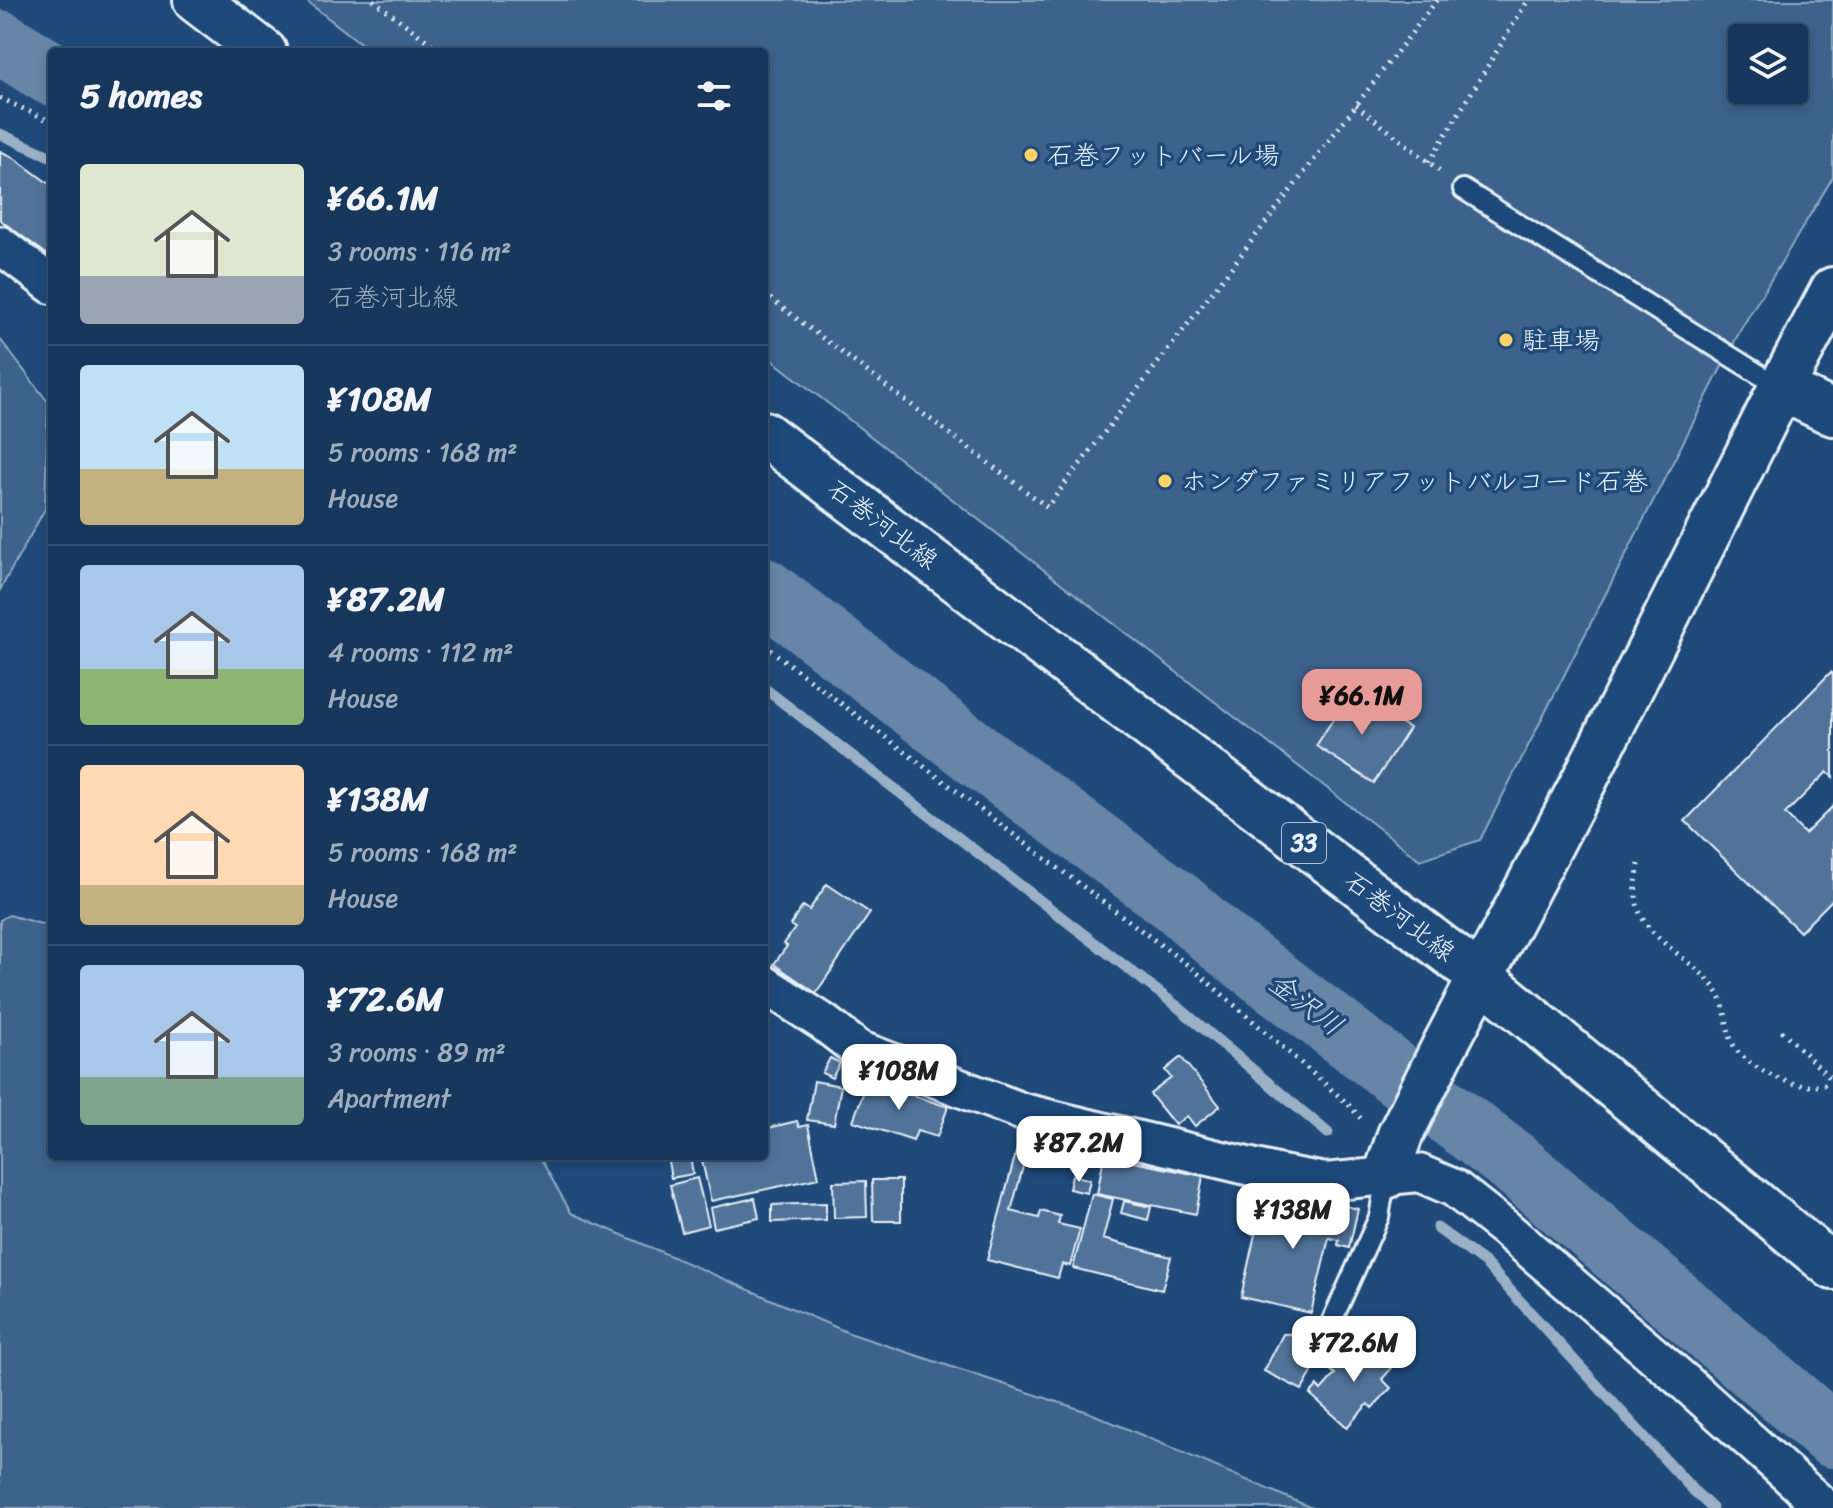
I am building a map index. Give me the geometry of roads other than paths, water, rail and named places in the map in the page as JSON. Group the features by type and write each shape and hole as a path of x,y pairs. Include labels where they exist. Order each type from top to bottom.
{"main road":[{"path":"196,0 259,48"},
{"path":"1393,1155 1444,1047 1586,777 1833,290"},
{"path":"1781,388 1833,413"},
{"name":"石巻河北線","path":"768,437 1481,977 1833,1267"}],"street":[{"path":"0,245 48,282"},
{"path":"768,987 858,1049 1023,1112 1325,1182 1393,1155 1419,1173 1454,1188 1506,1229 1825,1508"}],"lane":[{"path":"1463,189 1781,388"},
{"path":"1330,1325 1379,1217 1393,1155"}],"waterway":[{"name":"金沢川","path":"0,42 48,72"},
{"path":"0,134 48,155"},
{"name":"金沢川","path":"768,593 976,754 1178,903 1221,941 1514,1163 1833,1436"},
{"path":"768,691 1178,1007 1328,1133"},
{"path":"1437,1228 1485,1263 1712,1508"}],"place":[{"name":"石巻フットバール場","path":"1031,155"},
{"name":"駐車場","path":"1506,340"},
{"name":"ホンダファミリアフットバルコード石巻","path":"1165,481"}]}
